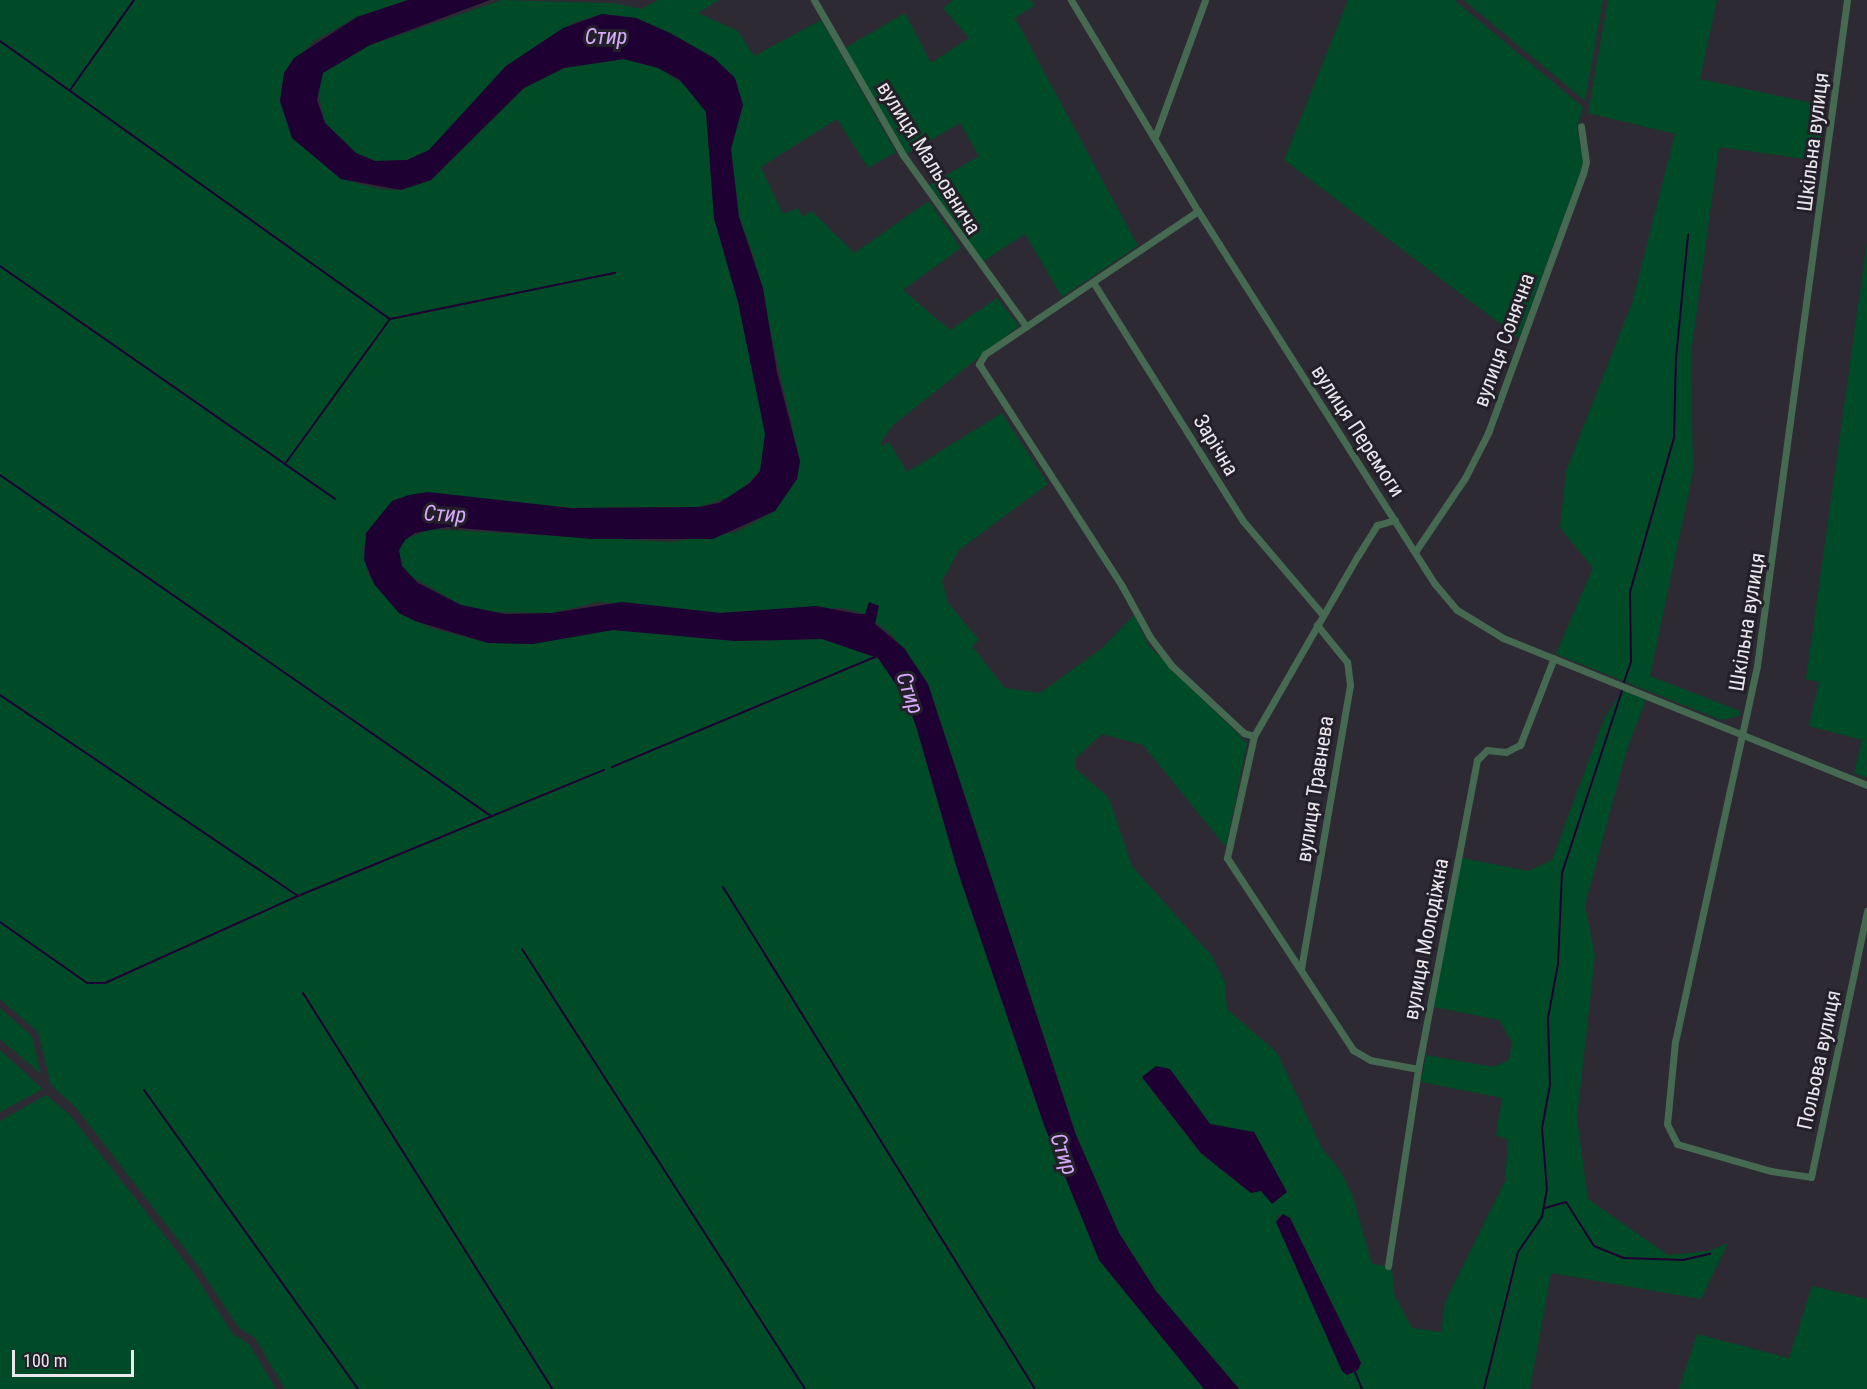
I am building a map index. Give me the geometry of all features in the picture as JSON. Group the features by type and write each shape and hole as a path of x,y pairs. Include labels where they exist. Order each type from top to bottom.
{"street":[{"name":"вулиця Мальовнича","path":"814,0 903,155 1026,327"},
{"name":"вулиця Перемоги","path":"1071,0 1198,211 1415,552 1457,610 1503,638 1867,785"},
{"path":"1155,137 1205,0"},
{"name":"Шкільна вулиця","path":"1771,1172 1677,1144 1667,1124 1675,1041 1744,734 1785,483 1847,0"},
{"name":"вулиця Сонячна","path":"1415,552 1465,478 1488,434 1583,174 1586,162 1581,126"},
{"path":"1198,211 985,354 980,370 1171,665 1244,734 1254,736"},
{"name":"Зарічна","path":"1093,282 1243,521 1323,615"},
{"path":"1395,520 1377,525 1254,736 1227,858 1353,1050 1370,1060 1418,1070"},
{"name":"вулиця Травнева","path":"1301,969 1350,685 1344,657 1317,625"},
{"name":"вулиця Молодіжна","path":"1388,1266 1418,1070 1477,760 1487,750 1506,752 1520,745 1554,658"},
{"name":"Польова вулиця","path":"1771,1172 1811,1177 1867,911"}],"green space":[{"path":"0,0 408,0 357,17 314,41 284,74 280,101 292,138 341,179 380,189 401,190 431,180 524,88 564,68 624,59 658,68 691,89 706,112 714,218 738,302 766,434 760,471 736,495 699,507 571,508 486,499 363,546 368,574 399,613 434,629 488,643 613,630 735,641 822,639 878,658 906,699 916,726 958,872 1044,1125 1099,1260 1204,1389 285,1389 255,1338 239,1328 199,1267 77,1109 51,1085 38,1032 0,999"},
{"path":"502,0 613,3 641,9 658,0 719,0 698,13 738,31 754,56 821,20 896,152 868,168 837,119 761,167 783,214 798,208 802,217 812,211 854,253 929,201 961,248 903,290 950,330 997,298 1019,326 893,425 881,442 881,447 889,442 907,472 1002,413 1048,484 959,550 942,581 949,604 979,640 972,646 1005,688 1040,693 1101,649 1134,615 1149,646 1247,743 1226,847 1143,745 1102,734 1076,758 1076,769 1109,798 1132,866 1211,955 1225,982 1227,1009 1277,1053 1323,1150 1340,1170 1353,1197 1372,1264 1392,1267 1394,1294 1412,1328 1441,1332 1445,1302 1505,1181 1508,1140 1496,1135 1502,1098 1421,1082 1426,1055 1493,1067 1509,1060 1512,1042 1499,1020 1434,1007 1462,858 1528,871 1552,860 1604,719 1622,690 1646,700 1627,749 1585,905 1595,956 1577,1118 1588,1199 1668,1255 1709,1251 1728,1243 1701,1299 1551,1273 1530,1389 1239,1389 1156,1291 1119,1233 1076,1135 928,684 893,636 865,614 842,608 721,613 598,602 552,613 484,612 461,605 408,575 399,560 399,550 404,540 429,529 671,542 736,532 775,511 800,461 753,255 739,217 731,149 739,120 686,42 636,18 602,14 575,22 506,66 429,150 407,160 375,161 356,153 325,123 317,87 323,73 337,61 370,45","holes":["1170,1069 1210,1124 1251,1193 1201,1154 1142,1078","1278,1215 1290,1218 1361,1363 1358,1370 1342,1371 1276,1222"]},
{"path":"953,0 1030,0 1035,5 1015,18 1138,246 1062,297 1025,234 981,263 928,186 979,156 960,123 907,154 845,48 905,13 931,63 969,38 943,8"},
{"path":"1348,0 1454,0 1583,107 1577,127 1583,162 1580,173 1519,338 1284,160"},
{"path":"1464,0 1603,0 1585,101"},
{"path":"1608,0 1717,0 1700,79 1826,106 1819,161 1719,147 1691,354 1693,472 1650,676 1740,711 1739,716 1721,720 1556,654 1593,568 1560,528 1566,471 1632,303 1675,134 1588,113"},
{"path":"1867,242 1867,778 1854,773 1862,740 1809,726 1819,682 1806,679"},
{"path":"0,1008 32,1036 41,1074 0,1039"},
{"path":"0,1050 43,1089 0,1112"},
{"path":"46,1095 70,1115 193,1272 233,1334 249,1344 276,1389 0,1389 0,1121"},
{"path":"1812,1286 1867,1299 1867,1389 1679,1389 1697,1334 1789,1358"}],"water":[{"name":"Стир","path":"408,0 490,0 370,45 323,73 317,100 325,123 356,153 375,161 407,160 429,150 506,66 563,28 602,14 636,18 670,33 714,58 735,78 743,105 731,149 739,217 763,288 777,372 800,461 797,479 775,511 713,539 593,539 447,527 415,533 405,540 399,550 402,566 418,583 461,605 505,614 552,613 622,602 721,613 816,606 865,614 869,602 879,606 875,624 904,648 928,684 1076,1135 1119,1233 1156,1291 1239,1389 1204,1389 1099,1260 1044,1125 958,872 916,726 906,699 878,658 822,639 735,641 613,630 533,644 488,643 415,621 399,613 374,584 364,560 366,533 392,501 428,492 571,508 699,507 719,503 750,483 760,471 765,434 738,302 714,218 706,112 680,80 658,68 624,59 564,68 524,88 431,180 401,190 341,179 292,138 280,101 284,73 294,58 357,17"},
{"path":"1156,1066 1170,1069 1210,1124 1254,1132 1287,1192 1272,1204 1261,1191 1251,1193 1201,1153 1142,1077"},
{"path":"1283,1214 1290,1218 1361,1363 1358,1370 1347,1375 1342,1371 1276,1222"}],"waterway":[{"path":"70,90 134,0"},
{"path":"0,41 390,319"},
{"path":"1624,682 1631,662 1630,592 1674,438 1676,358 1688,235"},
{"path":"0,266 335,499"},
{"path":"285,464 390,319 615,273"},
{"path":"0,475 491,816"},
{"path":"612,767 877,656"},
{"path":"1484,1389 1518,1252 1542,1217 1547,1190 1542,1128 1550,1085 1548,1018 1558,964 1562,873 1622,690"},
{"path":"0,695 298,896"},
{"path":"0,922 87,983 105,983 298,896 604,770"},
{"path":"723,887 1035,1389"},
{"path":"522,949 805,1389"},
{"path":"303,993 552,1389"},
{"path":"144,1090 358,1389"},
{"path":"1545,1208 1566,1202 1594,1246 1624,1258 1683,1260 1710,1254"},
{"path":"1355,1372 1362,1389"}]}
